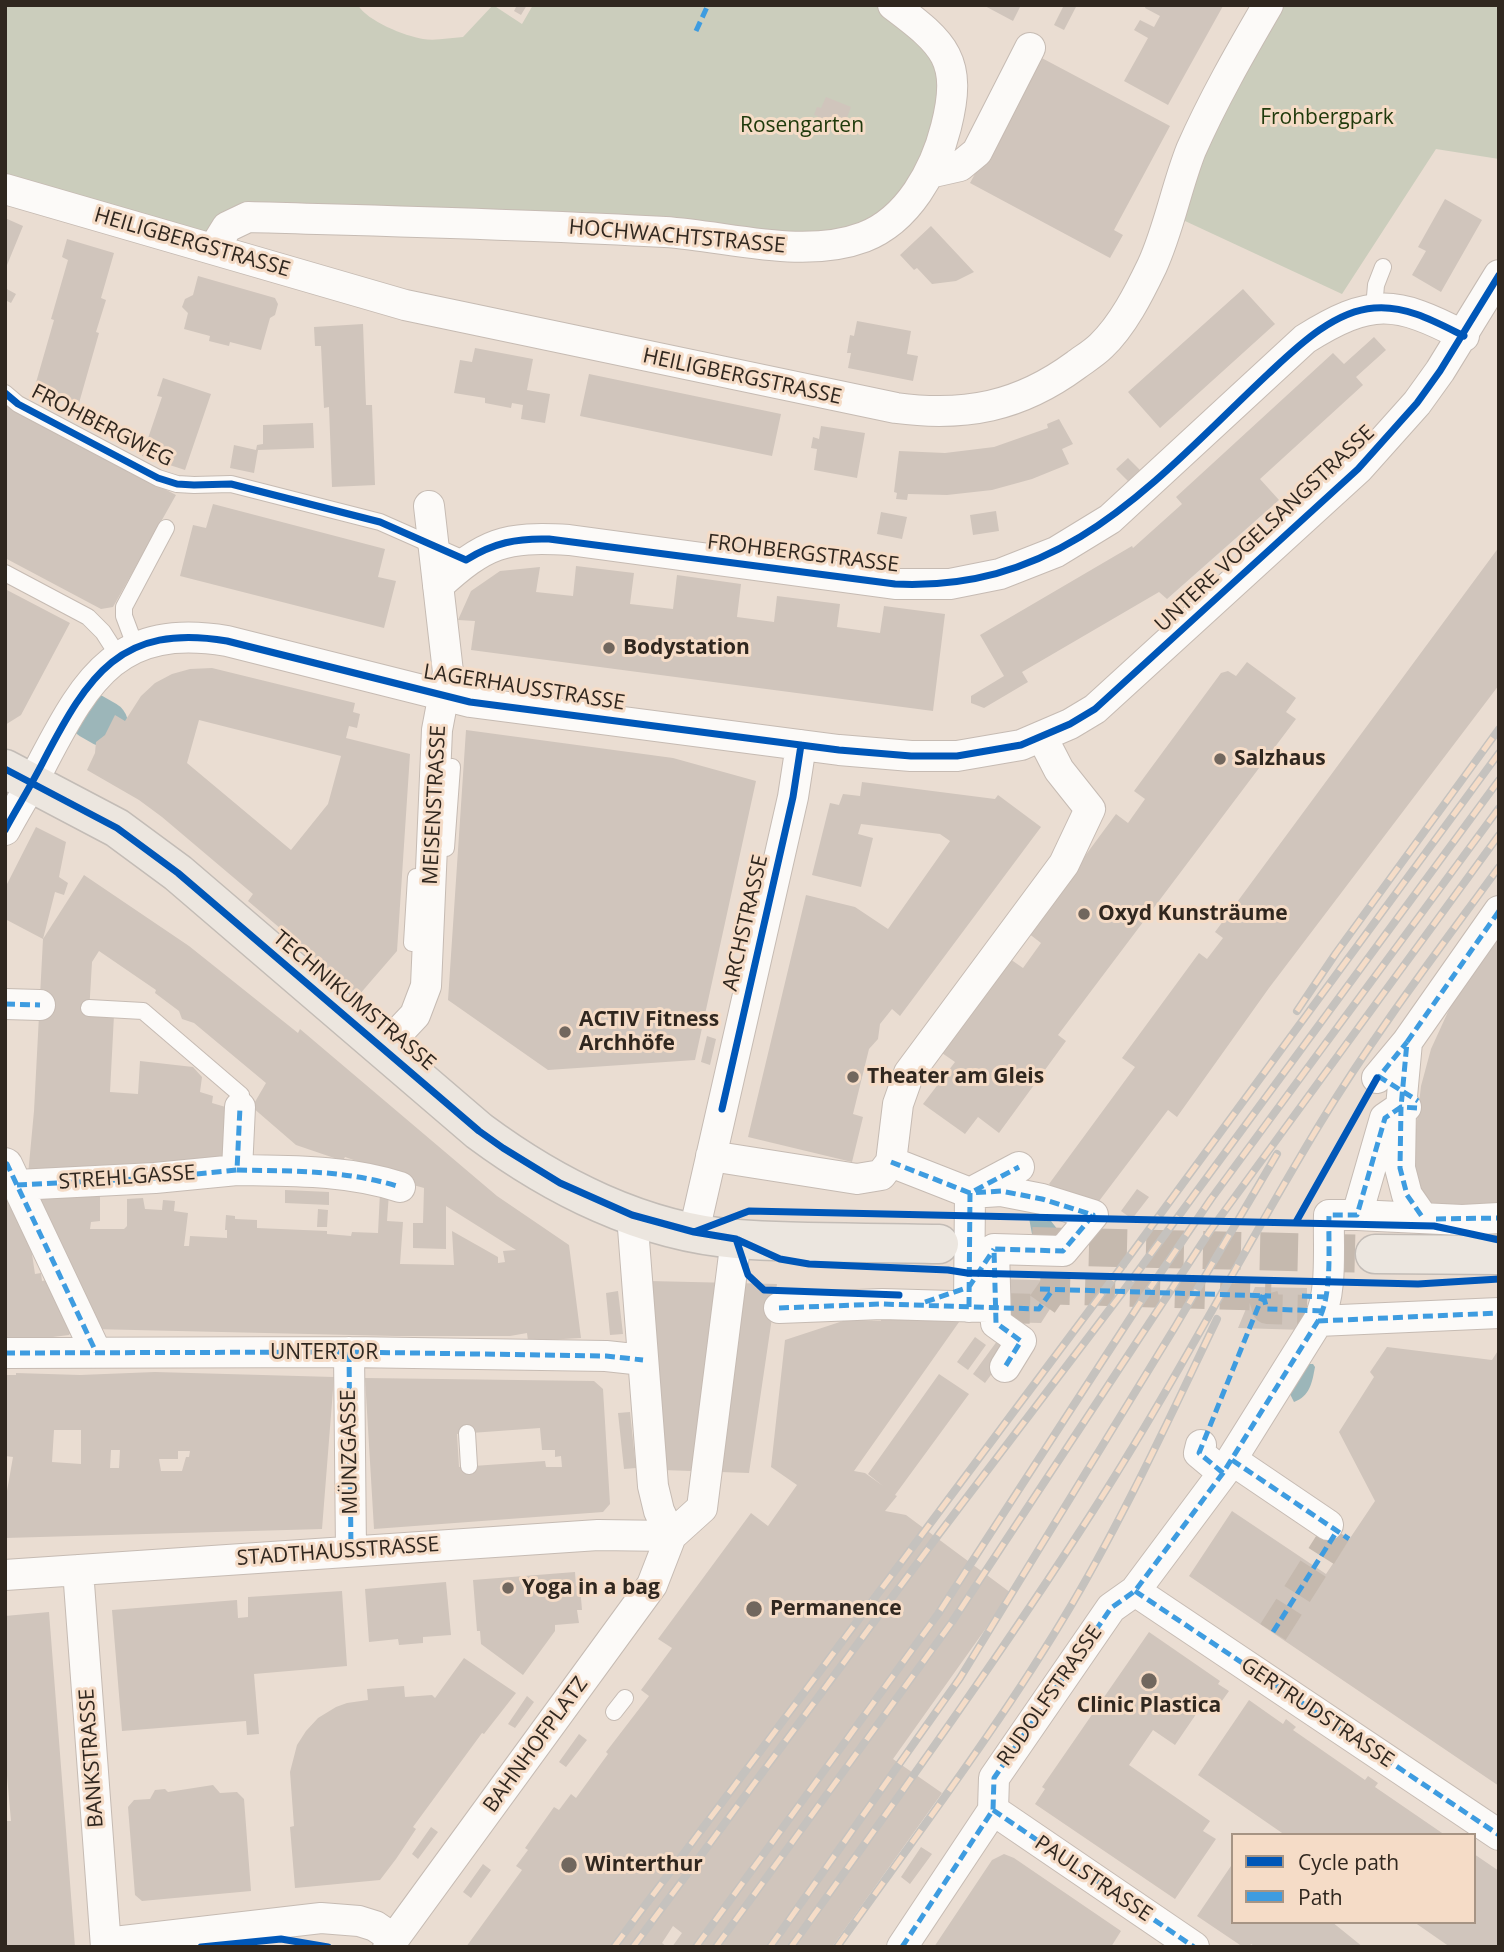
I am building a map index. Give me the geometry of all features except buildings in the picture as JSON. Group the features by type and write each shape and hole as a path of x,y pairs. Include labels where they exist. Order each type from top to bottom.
{"main road":[{"name":"TECHNIKUMSTRASSE","path":"14,798 117,828 178,873 503,1148 560,1183 632,1215 694,1232 736,1239 939,1244"},
{"path":"1375,1254 1499,1255"}],"street":[{"name":"HOCHWACHTSTRASSE","path":"214,248 227,227 247,217 668,232 806,247 842,244 866,236 887,225 908,206 929,173 943,140 952,105 953,74 947,55 925,29 892,5"},
{"name":"HEILIGBERGSTRASSE","path":"5,189 405,305 916,411 955,412 985,408 1024,396 1061,376 1102,346 1130,309 1153,264 1190,154 1210,106 1268,5"},
{"path":"929,173 960,166 976,152 1030,48"},
{"name":"UNTERE VOGELSANGSTRASSE","path":"1042,737 1096,709 1358,470 1416,403 1464,336 1499,275"},
{"name":"FROHBERGSTRASSE","path":"438,586 466,561 499,543 521,539 549,539 895,584 950,584 1000,574 1056,552 1110,519 1305,340 1353,313 1374,308 1409,311 1464,336"},
{"name":"MEISENSTRASSE","path":"383,1049 415,1015 426,986 437,730 448,672 429,506"},
{"name":"LAGERHAUSSTRASSE","path":"14,798 88,684 127,653 174,639 213,638 484,704 801,745 931,757 1003,749 1042,737"},
{"path":"711,1156 857,1179 881,1175 891,1162 898,1104 909,1073 1064,864 1090,809 1059,770 1042,737"},
{"name":"ARCHSTRASSE","path":"694,1232 793,797 801,745"},
{"path":"1423,1218 1407,1195 1400,1168 1399,1093 1407,1042 1499,911"},
{"path":"5,1004 40,1005"},
{"path":"1357,1215 1385,1118 1399,1093"},
{"path":"237,1170 240,1107"},
{"path":"891,1162 971,1193 1001,1191 1042,1199 1093,1215 1063,1251 994,1249 988,1298"},
{"path":"971,1193 1019,1167"},
{"name":"STREHLGASSE","path":"11,1174 155,1178 237,1170 344,1174 375,1179 400,1187"},
{"path":"11,1174 96,1352"},
{"path":"971,1193 988,1298 996,1323 1021,1341 1005,1367"},
{"path":"632,1215 653,1486 659,1511 671,1536"},
{"path":"1499,1217 1329,1215 1316,1307 1499,1313"},
{"name":"BAHNHOFPLATZ","path":"391,1943 652,1585 671,1536 702,1508 736,1239"},
{"path":"779,1308 915,1305 988,1298"},
{"name":"RUDOLFSTRASSE","path":"902,1947 993,1810 994,1778 1111,1608 1135,1591 1227,1466 1316,1307"},
{"name":"UNTERTOR","path":"5,1353 349,1352 606,1356 643,1360"},
{"name":"MÜNZGASSE","path":"349,1352 351,1551"},
{"path":"1201,1445 1199,1453 1227,1466 1328,1525"},
{"name":"STADTHAUSSTRASSE","path":"5,1575 598,1535 671,1536"},
{"name":"BANKSTRASSE","path":"78,1570 106,1945"},
{"name":"GERTRUDSTRASSE","path":"1135,1591 1499,1835"},
{"name":"PAULSTRASSE","path":"993,1810 1194,1947"},
{"path":"106,1945 321,1919 367,1923 375,1926 391,1943"}],"lane":[{"path":"1374,308 1376,285 1383,267"},
{"name":"FROHBERGWEG","path":"5,393 18,404 158,478 186,484 231,484 380,522 466,561"},
{"path":"127,653 124,607 166,528"},
{"path":"5,573 88,617 127,653"},
{"path":"412,943 423,774 437,730"},
{"path":"426,986 438,952 452,767"},
{"path":"89,1008 143,1011 241,1095 240,1107"},
{"path":"467,1433 469,1466"},
{"path":"614,1712 625,1698"}],"green space":[{"name":"Rosengarten","path":"5,5 358,5 369,17 387,27 432,40 463,37 493,5 522,24 533,5 893,5 947,55 943,140 866,236 248,217 214,248 5,189"},
{"name":"Frohbergpark","path":"1268,5 1499,5 1499,159 1436,149 1342,294 1170,214"}],"water":[{"path":"1034,1215 1051,1221 1065,1239 1059,1246 1032,1234 1029,1218"},
{"path":"1307,1364 1313,1364 1315,1367 1311,1384 1307,1393 1294,1402 1288,1390"}],"waterway":[{"path":"91,716 105,724"}],"tunnel":[{"path":"1032,1246 1375,1254"},
{"path":"1040,1289 1271,1296"},
{"path":"1000,1308 1039,1309 1053,1289"},
{"path":"1263,1295 1267,1309 1307,1310"},
{"path":"1273,1632 1337,1531"}],"railway":[{"path":"1297,1011 1499,729"},
{"path":"614,1947 1109,1284 1499,753"},
{"path":"633,1947 939,1534 1122,1293 1499,780"},
{"path":"696,1947 938,1614 1142,1300 1211,1199 1499,808"},
{"path":"716,1947 952,1622 1210,1231 1499,835"},
{"path":"791,1947 944,1732 1055,1569 1121,1466 1342,1089 1407,993 1499,867"},
{"path":"770,1947 960,1678 1175,1327 1277,1154"},
{"path":"837,1947 988,1735 1072,1604 1129,1499 1217,1319"}],"marked path":[{"path":"696,31 708,5"},
{"path":"902,1947 993,1810 994,1778 1111,1608 1135,1591 1223,1473 1318,1321 1328,1284 1329,1215 1357,1215 1385,1118 1401,1107 1407,1042 1499,911"},
{"path":"5,1004 40,1005"},
{"path":"1374,1083 1407,1042"},
{"path":"1378,1076 1418,1101"},
{"path":"17,1185 155,1178 237,1170 240,1107"},
{"path":"1417,1108 1401,1107 1400,1168 1407,1195 1423,1218"},
{"path":"891,1162 970,1193 1019,1167"},
{"path":"5,1163 96,1352"},
{"path":"237,1170 340,1174 400,1187"},
{"path":"969,1307 970,1193 1001,1191 1042,1199 1093,1215 1063,1251 994,1249 996,1323 1021,1341 1005,1367"},
{"path":"1436,1219 1499,1218"},
{"path":"925,1302 969,1287 994,1249"},
{"path":"1040,1289 1271,1296"},
{"path":"779,1308 882,1304 1039,1309 1053,1289"},
{"path":"1263,1295 1267,1309 1324,1311"},
{"path":"1223,1473 1199,1453 1263,1295"},
{"path":"1302,1296 1326,1297"},
{"path":"1318,1321 1499,1313"},
{"path":"349,1352 351,1551"},
{"path":"5,1353 349,1352 606,1356 643,1360"},
{"path":"1232,1460 1349,1539"},
{"path":"1273,1632 1337,1531"},
{"path":"1135,1591 1499,1835"},
{"path":"993,1810 1194,1947"}],"cycle path":[{"path":"5,830 60,730 93,681 112,662 134,649 159,640 190,638 227,641 470,702 839,750 911,756 957,756 1021,745 1070,724 1095,709 1358,469 1417,403 1440,371 1499,275"},
{"path":"5,393 18,404 158,478 177,484 231,484 380,522 466,560 486,549 506,543 526,539 549,539 895,584 955,582 1009,570 1058,549 1103,522 1145,490 1303,342 1344,316 1374,308 1398,309 1443,325 1464,336"},
{"path":"722,1109 793,797 801,745"},
{"path":"5,769 117,828 178,873 479,1131 560,1183 632,1215 694,1232 736,1239 780,1259 809,1264 967,1273 1418,1284 1499,1279"},
{"path":"1296,1222 1377,1078"},
{"path":"694,1232 749,1211 1434,1226 1499,1240"},
{"path":"736,1239 748,1275 764,1290 899,1295"},
{"path":"201,1947 281,1939 328,1947"}],"place":[{"name":"Bodystation","path":"609,648"},
{"name":"Salzhaus","path":"1220,759"},
{"name":"Oxyd Kunsträume","path":"1084,914"},
{"name":"ACTIV Fitness Archhöfe","path":"565,1032"},
{"name":"Theater am Gleis","path":"853,1077"},
{"name":"Yoga in a bag","path":"508,1588"},
{"name":"Permanence","path":"754,1609"},
{"name":"Clinic Plastica","path":"1149,1681"},
{"name":"Winterthur","path":"569,1865"}]}
